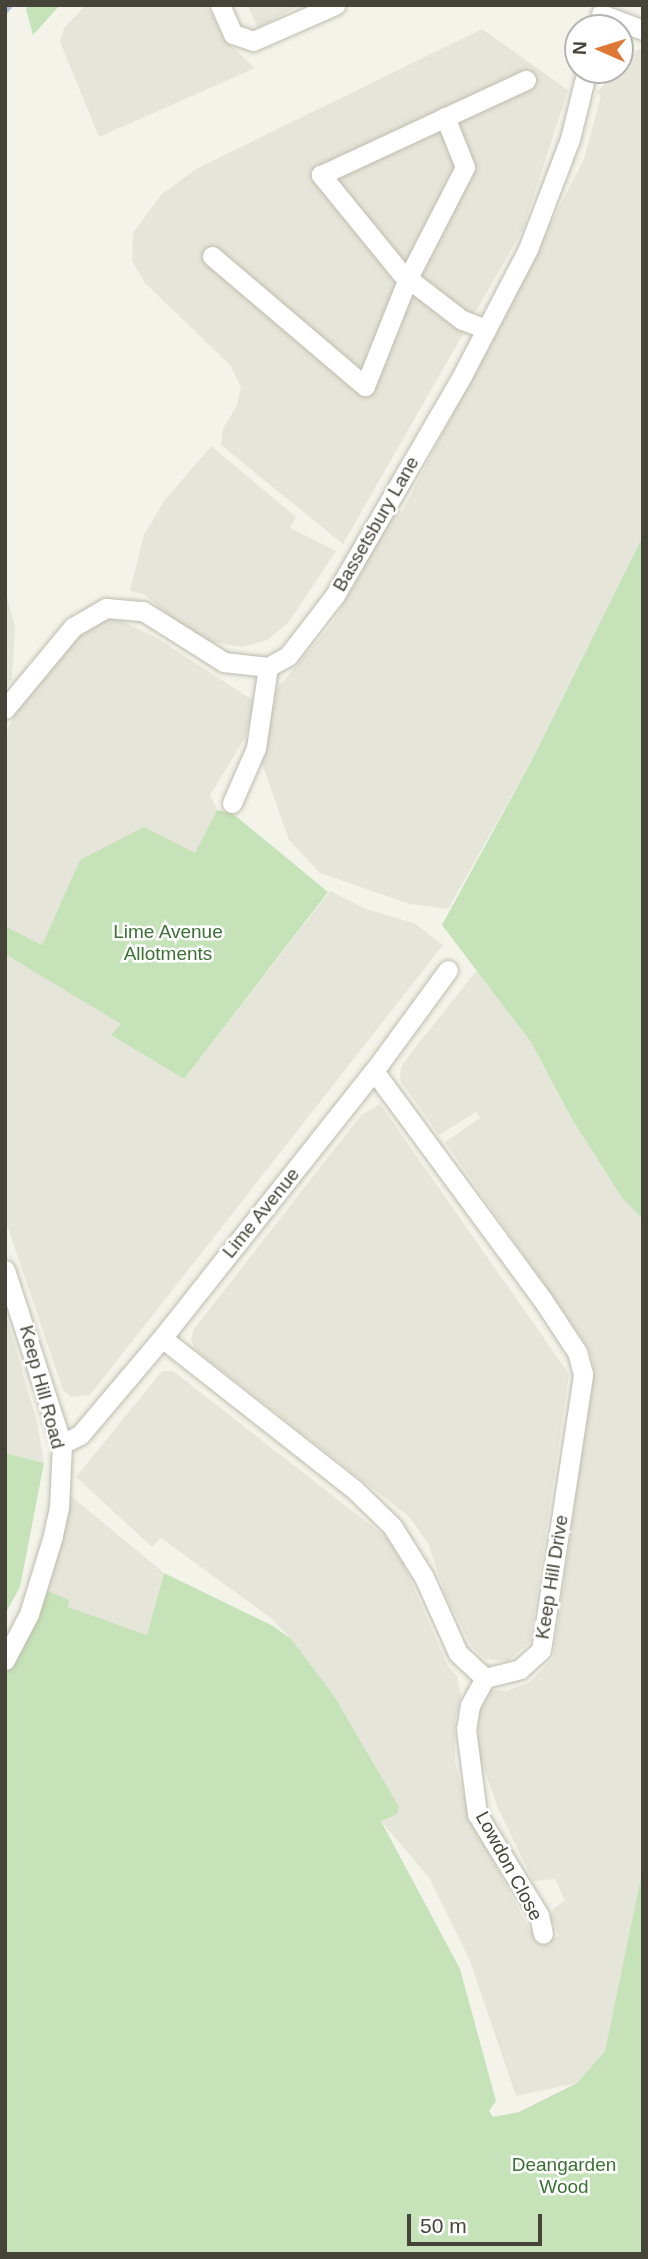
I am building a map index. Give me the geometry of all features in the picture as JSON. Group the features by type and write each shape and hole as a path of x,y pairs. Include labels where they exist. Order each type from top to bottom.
{"street":[{"path":"220,5 233,34 253,41 335,5"},
{"path":"486,329 462,320 408,278 321,175 526,79"},
{"name":"Bassetsbury Lane","path":"268,667 288,656 335,595 486,329 532,236 570,139 584,84"},
{"path":"212,256 365,386 408,278 465,167 445,117"},
{"path":"5,709 73,627 106,608 143,611 224,662 268,667 256,748 232,803"},
{"name":"Lime Avenue","path":"62,1444 80,1436 162,1338 374,1071 448,970"},
{"name":"Keep Hill Drive","path":"374,1071 542,1299 577,1352 583,1374 541,1650 520,1670 485,1678"},
{"name":"Keep Hill Road","path":"5,1270 62,1444 59,1507 29,1614 5,1660"},
{"path":"162,1338 354,1489 392,1526 424,1577 458,1653 485,1678"},
{"name":"Lowdon Close","path":"485,1678 470,1705 466,1729 477,1814 539,1915 543,1934"}],"shaded area":[{"path":"86,5 207,5 225,40 255,68 99,137 60,42 64,28"},
{"path":"247,5 300,5 258,28"},
{"path":"482,29 568,90 523,229 343,544 221,445 223,429 237,405 241,388 231,366 145,283 132,261 133,233 161,195 196,169"},
{"path":"638,49 643,50 643,536 532,760 448,909 410,904 320,873 289,840 258,752 268,699 334,621 396,509 402,512 584,159 601,95 596,93 605,84 634,84 634,53"},
{"path":"211,446 296,517 290,528 336,551 288,623 267,640 242,647 208,641 204,645 145,595 130,591 144,535 164,501"},
{"path":"5,590 15,627 12,680 5,689"},
{"path":"96,617 113,617 157,638 254,701 246,736 210,795 217,810 195,854 80,860 42,945 5,926 5,733 49,655"},
{"path":"330,891 366,909 414,923 443,945 90,1395 71,1397 63,1390 5,1219 5,954 122,1024 112,1035 184,1079"},
{"path":"477,970 531,1042 572,1119 622,1198 643,1219 643,1867 605,2051 577,2083 516,2096 470,1961 430,1879 381,1821 364,1753 291,1639 272,1619 161,1538 152,1547 76,1477 162,1371 173,1371 387,1538 401,1558 447,1665 457,1676 461,1695 455,1721 455,1762 470,1818 530,1930 533,1926 541,1942 559,1936 551,1917 553,1909 565,1900 555,1879 533,1881 498,1808 480,1758 478,1717 482,1697 489,1690 507,1691 530,1682 553,1658 594,1367 588,1347 445,1142 480,1118 476,1112 439,1135 400,1080 401,1067"},
{"path":"380,1104 569,1374 530,1642 508,1661 485,1659 472,1647 446,1596 428,1543 409,1517 195,1349 191,1339 194,1329 361,1115"},
{"path":"5,1312 37,1422 44,1463 5,1453"},
{"path":"71,1496 164,1573 147,1635 67,1607 40,1588"}],"green space":[{"path":"30,5 60,5 33,35 26,9"},
{"path":"643,536 643,1219 622,1198 572,1119 531,1042 442,925 532,760"},
{"name":"Lime Avenue Allotments","path":"217,810 232,813 328,892 184,1079 111,1035 121,1024 5,954 5,926 42,945 80,860 144,827 195,853"},
{"path":"5,1453 44,1463 20,1587 5,1614"},
{"name":"Deangarden Wood","path":"164,1573 273,1626 291,1639 334,1696 399,1807 397,1814 381,1821 460,1969 496,2101 489,2111 493,2117 519,2112 577,2083 605,2051 643,1867 643,2254 5,2254 5,1669 40,1588 69,1600 68,1607 147,1635"}],"waterway":[{"path":"5,11 10,5"}]}
